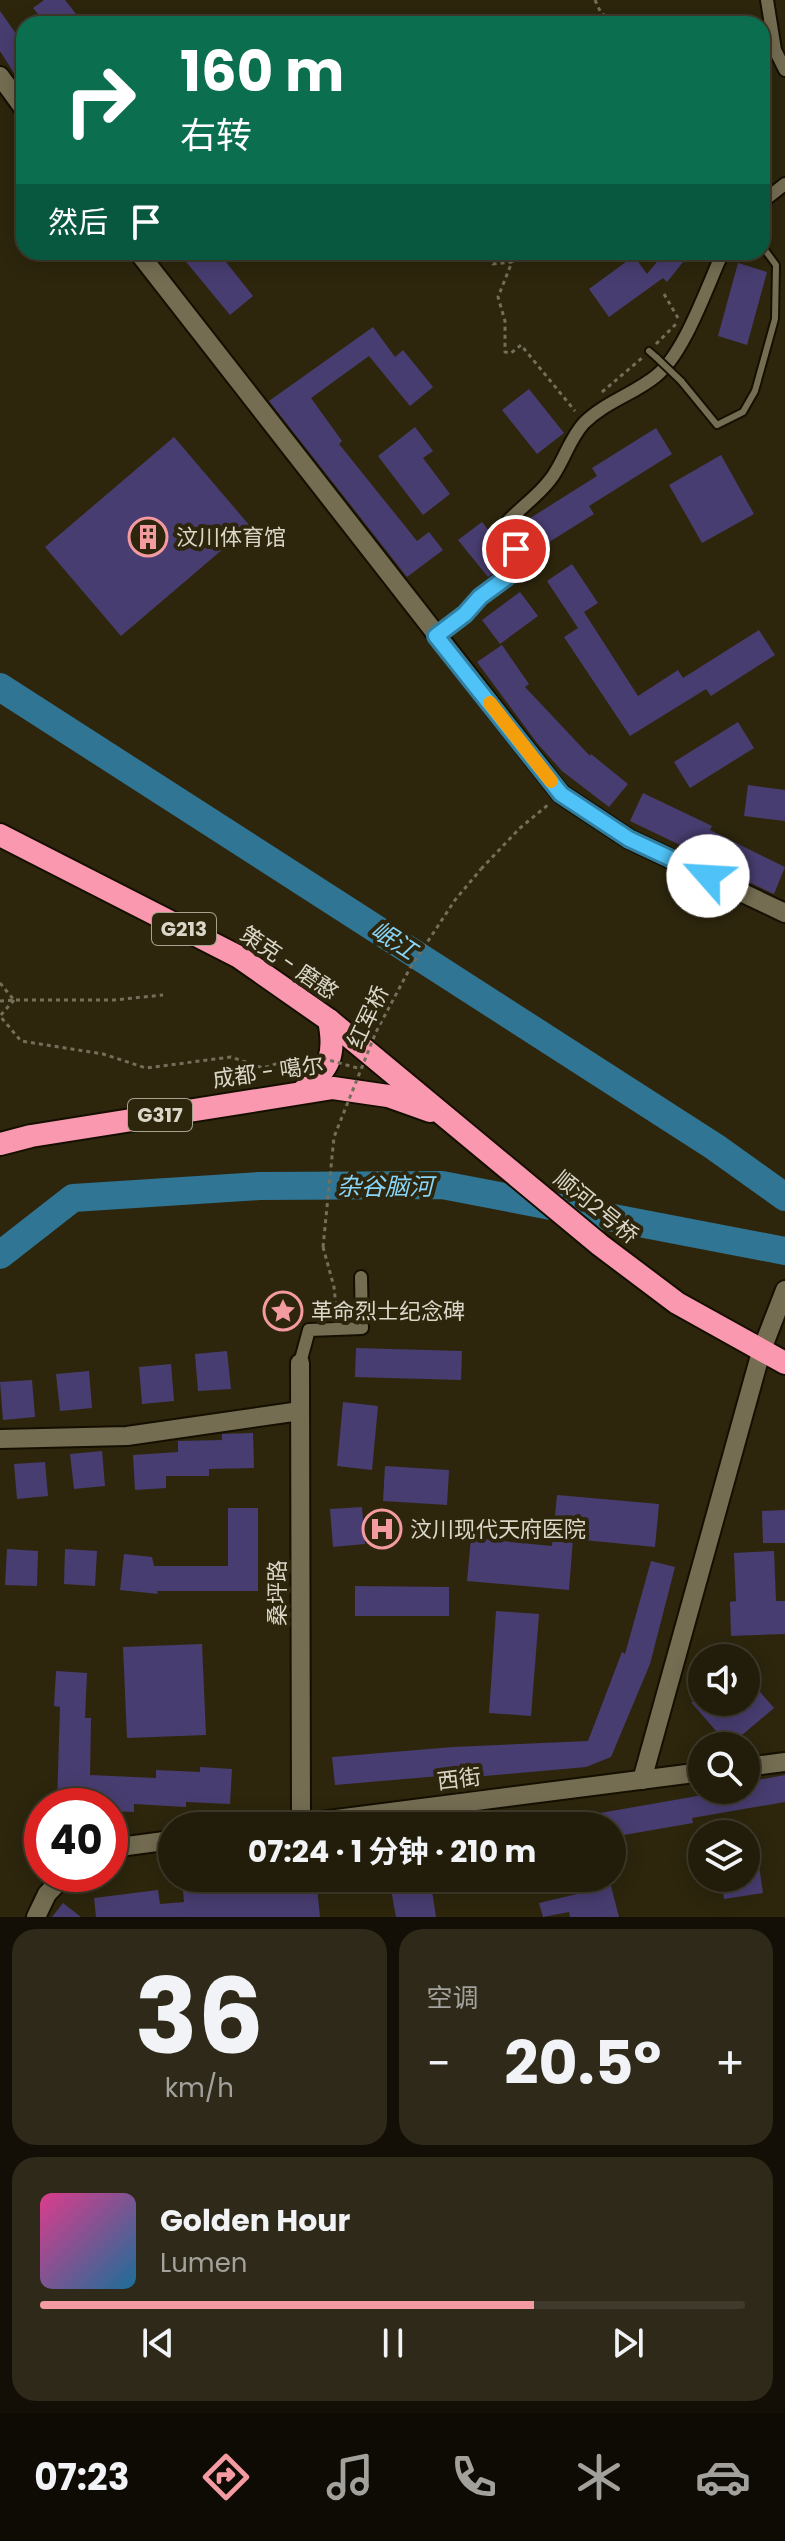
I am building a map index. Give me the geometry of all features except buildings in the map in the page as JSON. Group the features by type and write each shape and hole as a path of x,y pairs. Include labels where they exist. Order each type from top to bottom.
{"highway":[{"name":"策克 - 磨憨","path":"0,835 239,957 329,1020 446,1118"},
{"path":"312,1090 332,1054 329,1020"},
{"name":"成都 - 噶尔","path":"0,1144 31,1136 333,1088 388,1096 446,1118"},
{"name":"顺河2号桥","path":"446,1118 600,1245 677,1303 761,1352"},
{"name":"G213","path":"761,1352 785,1363"}],"street":[{"path":"770,19 775,50 785,70"},
{"path":"0,76 16,98"},
{"path":"144,260 561,794 629,839 785,913"},
{"path":"436,636 507,577 518,559 505,529 509,520 555,474 570,442 583,424 608,404 662,370 692,325 719,260"},
{"path":"300,1363 309,1330 362,1328 361,1277"},
{"path":"642,1780 761,1352 785,1290"},
{"name":"桑坪路","path":"292,1812 300,1363"},
{"path":"0,1439 127,1436 300,1411"},
{"path":"760,1765 785,1762"},
{"name":"西街","path":"393,1812 688,1774"},
{"path":"128,1846 158,1842"},
{"path":"36,1917 49,1892"}],"lane":[{"path":"649,351 681,381 717,425 743,412 755,391 775,319 776,265 770,257"}],"path":[{"path":"490,260 493,264 512,262 498,297 505,321 505,352 511,353 521,345 577,413"},
{"path":"601,392 649,351 679,320 664,294"},
{"name":"红军桥","path":"338,1329 334,1287 323,1247 334,1137 376,1032 409,970 455,900 520,828 561,794"},
{"path":"0,983 14,1000"},
{"path":"0,1001 114,1000 163,995"},
{"path":"14,1000 0,1016 21,1041 103,1054 146,1068 231,1057 263,1068 307,1054 361,1069"}],"waterway":[{"name":"岷江","path":"0,687 715,1147 785,1197"},
{"name":"杂谷脑河","path":"0,1255 73,1198 260,1186 442,1185 785,1251"}],"slow traffic":[{"path":"490,703 551,781"}],"place":[{"name":"汶川体育馆","path":"148,537"},
{"name":"革命烈士纪念碑","path":"283,1311"},
{"name":"汶川现代天府医院","path":"382,1529"}],"route":[{"path":"516,549 518,559 507,577 436,636 561,794 629,839 708,876"}]}
